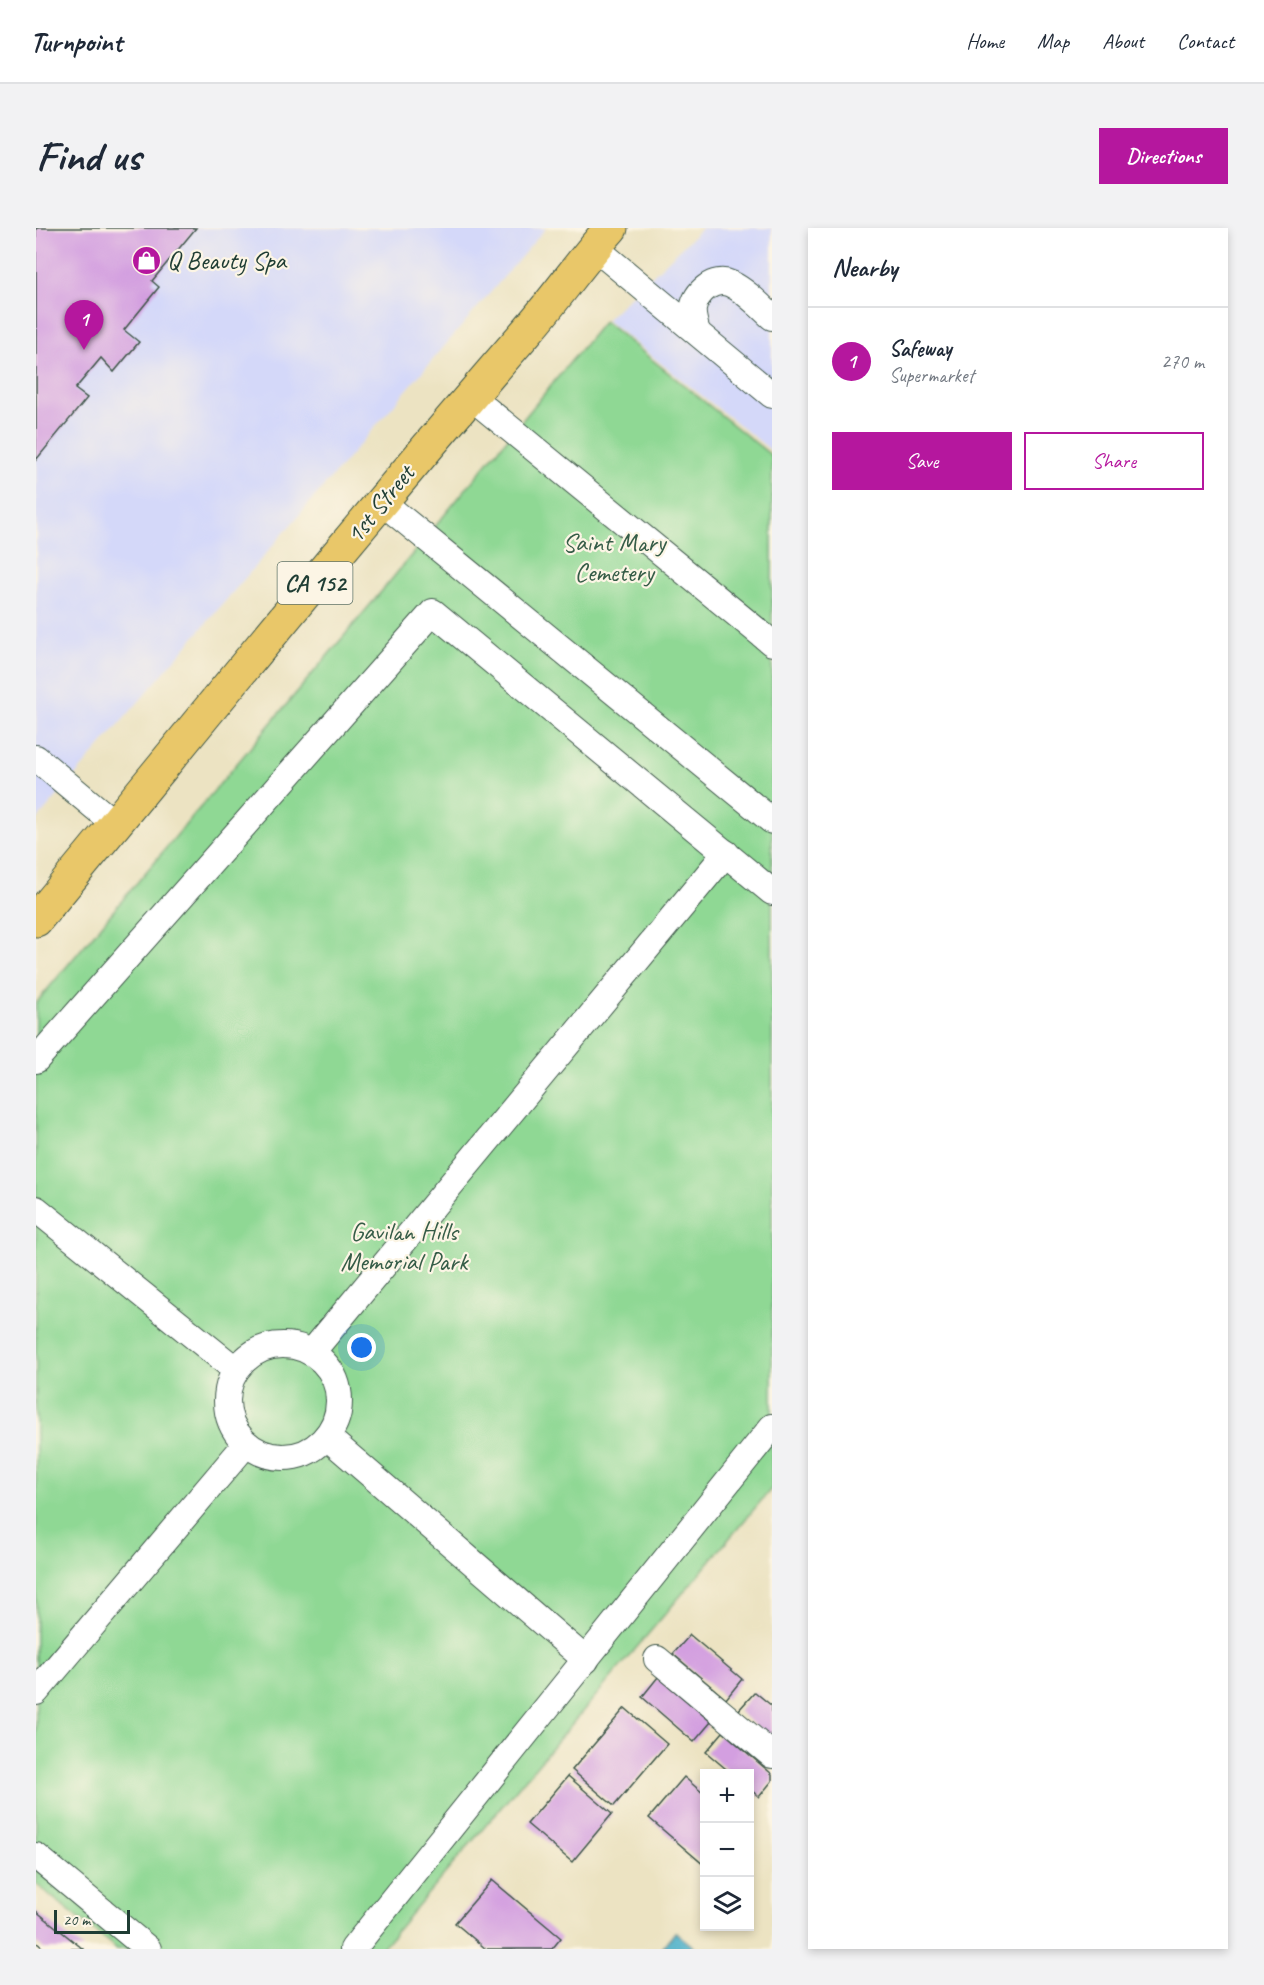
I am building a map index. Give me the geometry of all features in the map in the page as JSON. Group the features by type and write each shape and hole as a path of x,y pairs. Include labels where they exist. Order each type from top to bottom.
{"main road":[{"name":"1st Street","path":"36,920 470,396 546,309 603,237"}],"lane":[{"path":"603,237 697,332 772,395"},
{"path":"697,332 693,308 697,298 710,284 721,281 731,284 772,317"},
{"path":"470,396 772,643"},
{"path":"382,502 772,821"},
{"path":"36,1060 433,612 772,892"},
{"path":"36,758 115,824"},
{"path":"312,1352 726,854"},
{"path":"36,1209 236,1370"},
{"path":"287,1345 312,1352 327,1365 336,1382 340,1401 336,1420 327,1437 312,1450 294,1457 274,1457 255,1451 246,1444 234,1428 227,1410 228,1390 236,1370 250,1356 267,1347 287,1345"},
{"path":"353,1949 772,1428"},
{"path":"327,1437 586,1660"},
{"path":"36,1692 246,1444"},
{"path":"657,1659 772,1755"},
{"path":"36,1856 148,1949"}],"shaded area":[{"path":"36,228 546,228 36,821"},
{"path":"702,228 772,228 772,451 606,320"}],"green space":[{"name":"Gavilan Hills Memorial Park","path":"604,321 772,456 772,1488 381,1949 117,1949 36,1884 36,1003 391,580"}],"water":[{"path":"675,1932 694,1947 692,1949 662,1949"}],"building":[{"path":"36,228 196,228 152,281 159,287 124,330 139,342 114,372 101,358 75,389 87,398 36,460"},
{"path":"690,1635 742,1679 726,1699 673,1654"},
{"path":"658,1677 711,1722 694,1742 642,1697"},
{"path":"755,1692 772,1706 772,1740 738,1711"},
{"path":"625,1708 667,1744 614,1806 572,1770"},
{"path":"723,1732 772,1774 772,1781 759,1797 754,1793 754,1769 726,1769 706,1752"},
{"path":"568,1776 612,1814 572,1862 527,1824"},
{"path":"684,1777 700,1791 700,1862 649,1818"},
{"path":"492,1880 561,1938 552,1949 486,1949 455,1923"},
{"path":"36,1911 83,1949 44,1949 36,1942"}],"place":[{"name":"Q Beauty Spa","path":"146,260"},
{"name":"Safeway","path":"84,350"}],"park label":[{"name":"Saint Mary Cemetery","path":"614,557"}]}
